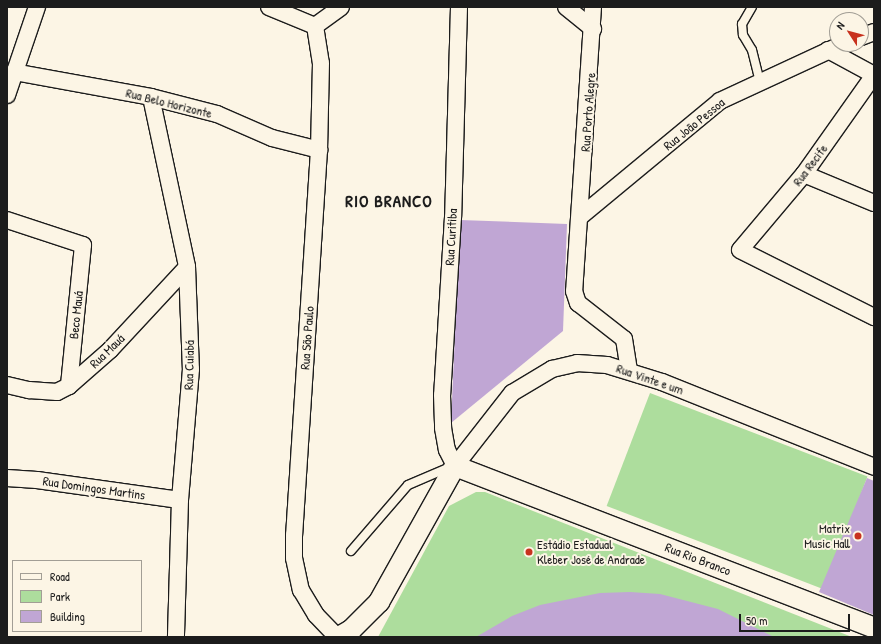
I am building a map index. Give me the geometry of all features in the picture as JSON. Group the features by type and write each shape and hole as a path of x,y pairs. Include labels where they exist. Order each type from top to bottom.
{"street":[{"path":"7,95 37,7"},
{"path":"269,7 315,26 341,7"},
{"name":"Rua Curitiba","path":"455,466 447,450 444,435 442,395 453,217 459,7"},
{"path":"566,7 593,29"},
{"name":"Rua Porto Alegre","path":"593,7 593,29 581,216 574,291 578,302 624,339 629,371"},
{"name":"Rua São Paulo","path":"315,26 321,63 319,150 294,535 294,558 301,590 316,615 338,637"},
{"name":"Rua João Pessoa","path":"581,216 720,101 829,50"},
{"path":"842,52 874,75"},
{"name":"Rua Belo Horizonte","path":"14,72 151,97 217,114 272,138 319,150"},
{"name":"Rua Recife","path":"874,75 804,174 740,250 874,318"},
{"name":"Rua Cuiabá","path":"151,97 187,267 191,369 180,500 176,637"},
{"path":"804,174 874,202"},
{"name":"Beco Mauá","path":"7,220 83,245 69,386"},
{"name":"Rua Mauá","path":"7,385 29,390 57,392 69,386 110,350 187,267"},
{"name":"Rua Vinte e um","path":"455,466 512,394 552,369 577,363 600,364 629,371 874,467"},
{"path":"338,637 351,630 379,602 455,466"},
{"name":"Rua Rio Branco","path":"455,466 874,628"},
{"name":"Rua Domingos Martins","path":"7,478 37,480 180,500"}],"lane":[{"path":"752,7 742,24 743,35 752,50 760,81"},
{"path":"351,551 408,485 455,466"}],"green space":[{"path":"650,393 868,476 824,589 607,506"},
{"name":"Estádio Estadual Kleber José de Andrade","path":"476,492 485,492 852,637 378,637 449,506"}],"building":[{"path":"460,220 567,224 563,331 451,423"},
{"name":"Matrix Music Hall","path":"867,478 874,481 874,615 819,592"},
{"path":"630,592 660,594 718,609 774,637 476,637 512,616 540,605 600,593"}],"place":[{"name":"Matrix Music Hall","path":"858,536"},
{"name":"Estádio Estadual Kleber José de Andrade","path":"529,552"}],"district":[{"name":"RIO BRANCO","path":"389,201"}]}
